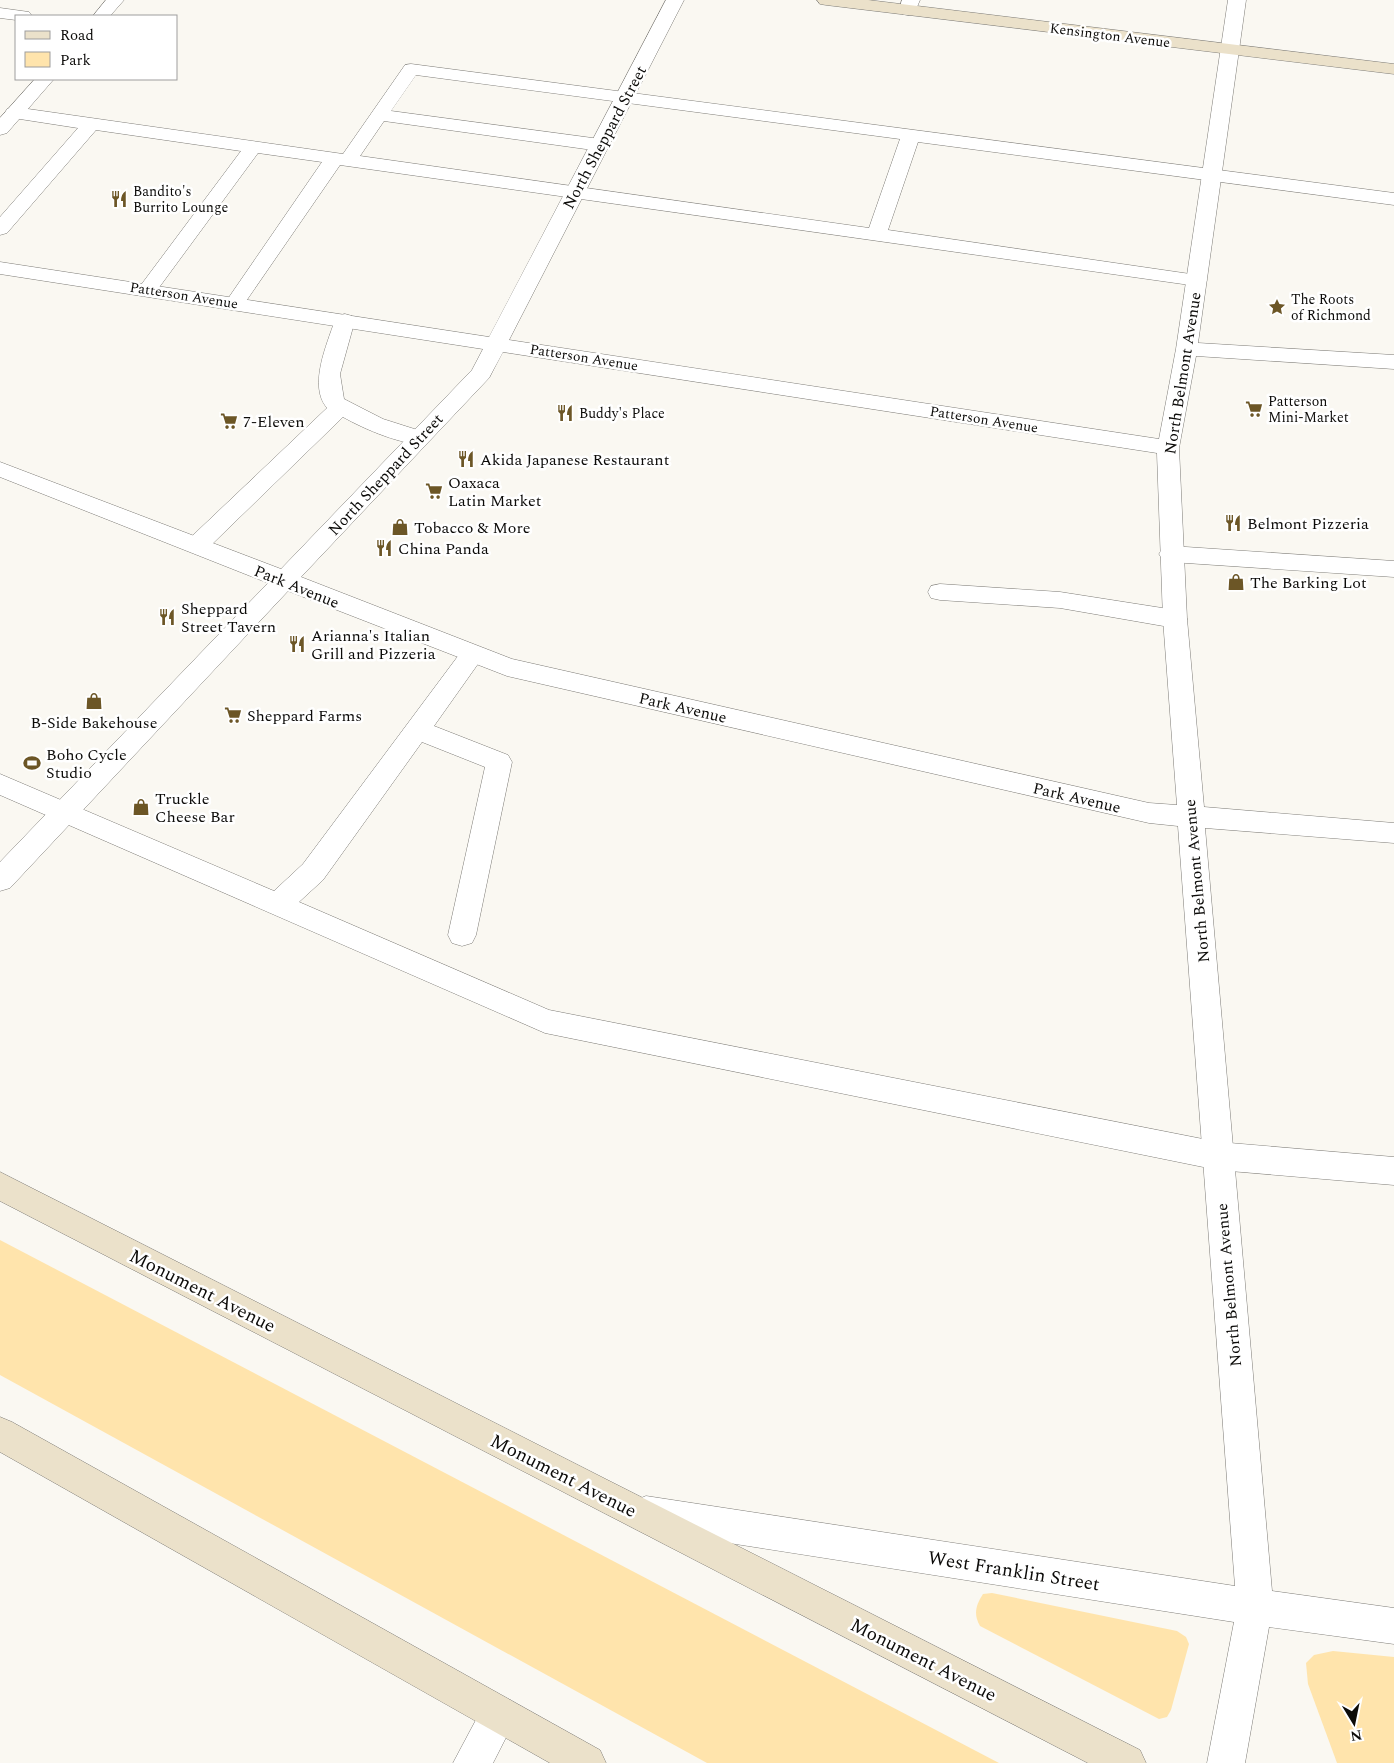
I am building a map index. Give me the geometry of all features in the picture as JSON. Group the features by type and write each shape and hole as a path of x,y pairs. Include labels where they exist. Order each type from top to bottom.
{"street":[{"path":"102,15 115,0"},
{"name":"North Sheppard Street","path":"0,880 481,373 675,0"},
{"name":"Kensington Avenue","path":"826,0 910,5 1229,49 1394,69"},
{"name":"North Belmont Avenue","path":"1226,1763 1255,1608 1175,619 1168,448 1197,280 1237,0"},
{"path":"0,13 16,15"},
{"path":"235,303 341,159 379,115 411,69 1394,199"},
{"path":"0,129 44,80"},
{"path":"14,113 1197,280"},
{"path":"379,115 600,145"},
{"path":"0,229 91,124"},
{"path":"876,235 911,135"},
{"path":"148,289 253,147"},
{"name":"Patterson Avenue","path":"0,268 148,289 1168,448"},
{"path":"345,320 329,374 334,402 370,423 419,438"},
{"path":"1186,349 1394,362"},
{"path":"197,545 341,407"},
{"name":"Park Avenue","path":"0,469 507,667 1140,811 1191,818 1394,834"},
{"path":"1171,554 1394,569"},
{"path":"940,592 1060,600 1175,619"},
{"path":"277,904 313,872 473,654"},
{"path":"417,730 499,762 462,936"},
{"path":"0,784 545,1021 1218,1156 1394,1171"},
{"name":"Monument Avenue","path":"0,1186 1127,1763"},
{"path":"0,1434 587,1763"},
{"name":"West Franklin Street","path":"635,1511 1255,1608 1394,1626"},
{"path":"472,1763 500,1714"}],"green space":[{"path":"0,1240 999,1763 707,1763 0,1375"},
{"path":"992,1593 1177,1631 1186,1637 1189,1644 1171,1710 1167,1717 1159,1719 980,1626 976,1614 977,1606 983,1594"},
{"path":"1333,1651 1394,1657 1394,1763 1337,1763 1308,1684 1306,1663 1314,1655"}],"place":[{"name":"Bandito's Burrito Lounge","path":"119,199"},
{"name":"The Roots of Richmond","path":"1277,307"},
{"name":"Patterson Mini-Market","path":"1254,409"},
{"name":"Buddy's Place","path":"565,413"},
{"name":"7-Eleven","path":"229,421"},
{"name":"Akida Japanese Restaurant","path":"466,459"},
{"name":"Oaxaca Latin Market","path":"434,491"},
{"name":"Belmont Pizzeria","path":"1233,523"},
{"name":"Tobacco & More","path":"400,527"},
{"name":"China Panda","path":"384,548"},
{"name":"The Barking Lot","path":"1236,582"},
{"name":"Sheppard Street Tavern","path":"167,617"},
{"name":"Arianna's Italian Grill and Pizzeria","path":"297,644"},
{"name":"B-Side Bakehouse","path":"94,701"},
{"name":"Sheppard Farms","path":"233,715"},
{"name":"Boho Cycle Studio","path":"32,763"},
{"name":"Truckle Cheese Bar","path":"141,807"}]}
